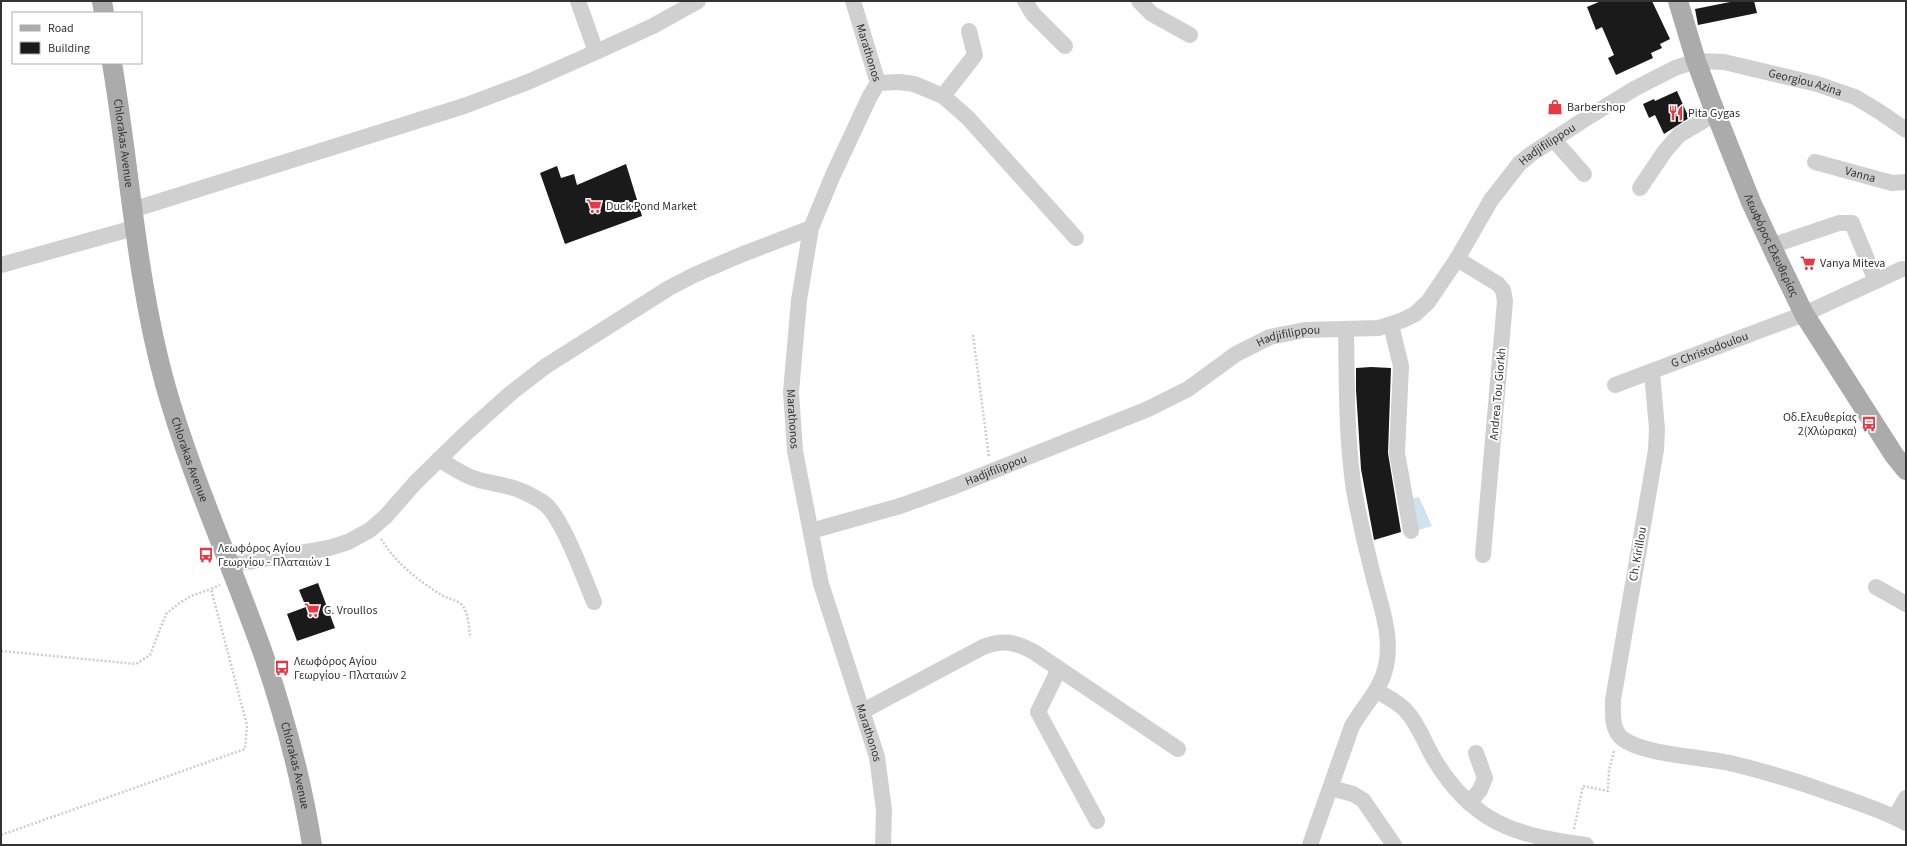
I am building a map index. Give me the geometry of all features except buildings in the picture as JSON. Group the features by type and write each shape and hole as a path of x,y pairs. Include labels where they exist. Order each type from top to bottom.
{"main road":[{"path":"102,1 104,12"},
{"name":"Λεωφόρος Ελευθερίας","path":"1678,1 1696,61 1751,202 1804,314 1902,458"},
{"name":"Chlorakas Avenue","path":"112,64 133,219 154,340 165,384 179,430 264,657 287,733 306,805 312,845"}],"street":[{"path":"578,1 596,52"},
{"path":"1,265 464,106 528,82 653,26 698,1"},
{"name":"Marathonos","path":"853,1 878,83 866,103 836,168 811,228 799,300 791,392 795,451 821,584 831,620 872,738 881,781 885,825 883,845"},
{"path":"1025,1 1033,14 1064,46"},
{"path":"1139,1 1152,14 1190,35"},
{"path":"943,96 975,55 969,31"},
{"name":"Georgiou Azina","path":"1696,61 1710,60 1738,65 1838,90 1869,104 1906,130"},
{"name":"Hadjifilippou","path":"811,532 900,506 1168,401 1188,389 1236,354 1254,344 1287,333 1305,330 1379,328 1391,325 1415,314 1428,302 1457,259 1491,200 1509,176 1531,154 1553,139 1652,80 1675,68 1696,61"},
{"path":"878,83 899,82 914,84 943,96 968,118 1076,238"},
{"path":"1640,188 1665,151 1679,135 1716,113"},
{"path":"1553,139 1584,174"},
{"name":"Vanna","path":"1815,162 1892,183 1906,182"},
{"path":"1771,246 1839,223 1852,223 1876,281"},
{"path":"232,572 348,542 375,526 439,459 511,393 546,366 669,288 743,254 811,228"},
{"name":"Andrea Tou Giorkh","path":"1457,259 1498,284 1503,290 1505,301 1483,555"},
{"name":"G Christodoulou","path":"1615,385 1804,314 1902,269"},
{"path":"1391,325 1401,366 1397,453 1411,531"},
{"path":"1310,845 1352,726 1377,691 1387,665 1387,635 1354,491 1347,415 1346,329"},
{"name":"Ch. Kirillou","path":"1618,734 1614,725 1613,700 1656,450 1657,430 1652,372"},
{"path":"439,459 461,473 479,480 502,484 523,491 546,504 567,537 594,602"},
{"path":"1876,588 1906,604"},
{"path":"863,711 994,642 1007,641 1019,643 1178,749"},
{"path":"1060,669 1038,712 1097,821"},
{"path":"1377,691 1407,710 1448,781 1469,803 1500,825 1519,833 1578,844"},
{"path":"1618,734 1632,745 1759,770 1856,802 1900,820 1906,798"},
{"path":"1469,803 1480,790 1485,778 1476,753"},
{"path":"1331,788 1353,794 1363,800 1394,845"}],"path":[{"path":"973,334 991,471"},
{"path":"375,526 393,558 441,595 457,601 463,606 470,638"},
{"path":"1,650 136,664 150,656 166,614 191,596 211,589 232,572"},
{"path":"1,834 244,748 247,725 211,589"},
{"path":"1578,844 1582,786 1608,791 1609,770 1618,734"}],"water":[{"path":"1419,497 1432,526 1415,531 1411,499"}],"place":[{"name":"Barbershop","path":"1555,107"},
{"name":"Pita Gygas","path":"1676,113"},
{"name":"Duck Pond Market","path":"594,206"},
{"name":"Vanya Miteva","path":"1808,263"},
{"name":"Οδ.Ελευθερίας 2(Χλώρακα)","path":"1869,424"},
{"name":"Λεωφόρος Αγίου Γεωργίου - Πλαταιών 1","path":"206,555"},
{"name":"G. Vroullos","path":"312,610"},
{"name":"Λεωφόρος Αγίου Γεωργίου - Πλαταιών 2","path":"282,668"}]}
